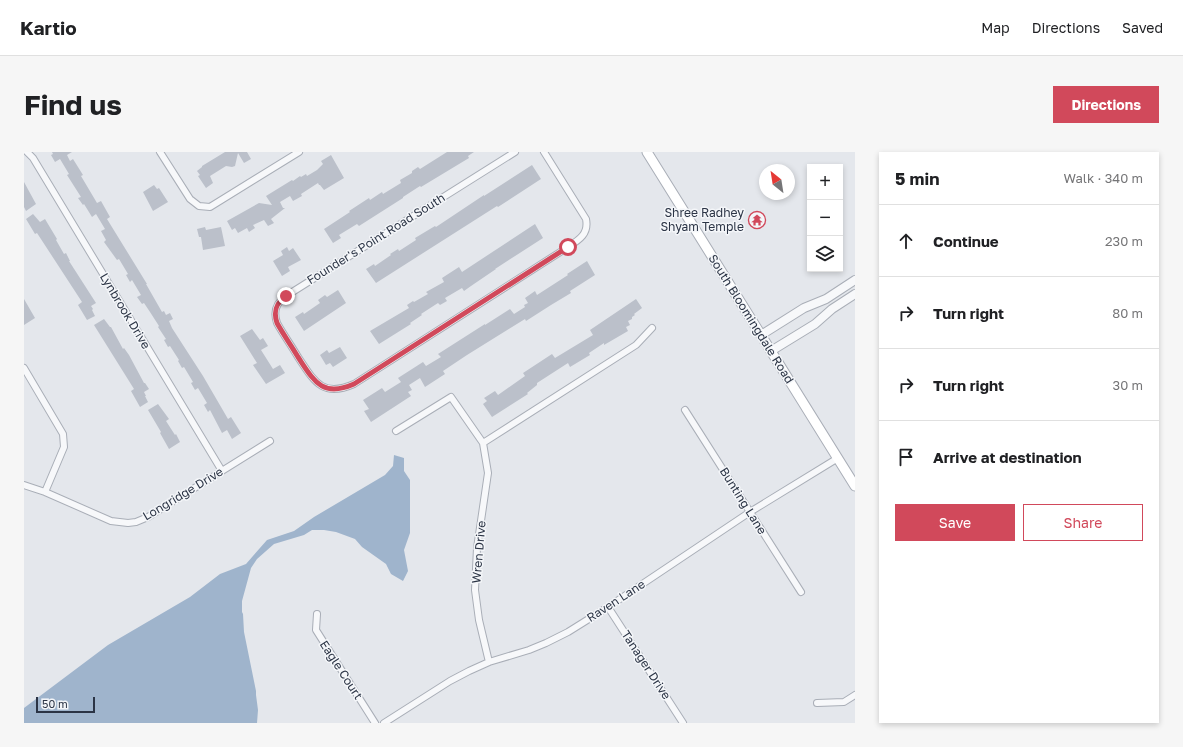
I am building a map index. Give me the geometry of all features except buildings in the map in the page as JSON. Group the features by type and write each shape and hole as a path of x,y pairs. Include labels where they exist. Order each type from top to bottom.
{"main road":[{"name":"South Bloomingdale Road","path":"647,152 855,486"}],"street":[{"name":"Lynbrook Drive","path":"27,152 33,158 222,471"},
{"path":"160,152 190,199 199,206 210,207 299,152"},
{"name":"Founder's Point Road South","path":"515,152 286,296 279,302 276,306 275,314 277,323 309,374 317,382 322,386 332,389 339,389 354,384 568,247 582,236 587,228 586,219 544,152"},
{"path":"761,335 804,308 826,299 855,280"},
{"path":"771,351 815,324 832,309 855,294"},
{"path":"483,443 636,345 652,328"},
{"path":"24,368 64,434 64,446 45,492"},
{"name":"Wren Drive","path":"396,431 451,397 483,443 488,473 477,548 475,590 479,620 489,662"},
{"name":"Bunting Lane","path":"685,410 801,592"},
{"name":"Longridge Drive","path":"24,485 45,492 111,521 128,523 136,522 148,517 270,440"},
{"name":"Raven Lane","path":"384,723 450,681 489,662 529,650 568,632 750,512 838,458"},
{"name":"Tanager Drive","path":"608,607 683,723"},
{"name":"Eagle Court","path":"316,614 316,630 375,723"},
{"path":"817,703 844,702 855,695"}],"water":[{"path":"394,455 404,458 404,471 410,480 410,533 404,550 408,571 403,581 391,574 386,564 362,547 355,539 336,532 324,530 312,530 304,535 274,544 257,559 251,568 242,601 242,612 244,632 256,691 258,710 257,723 24,723 24,708 108,645 190,597 220,574 246,564 267,540 294,531 314,517 385,475 393,466"}],"place":[{"name":"Shree Radhey Shyam Temple","path":"757,220"}],"route":[{"path":"286,296 276,306 275,318 277,323 313,379 326,388 339,389 354,384 568,247"}]}
